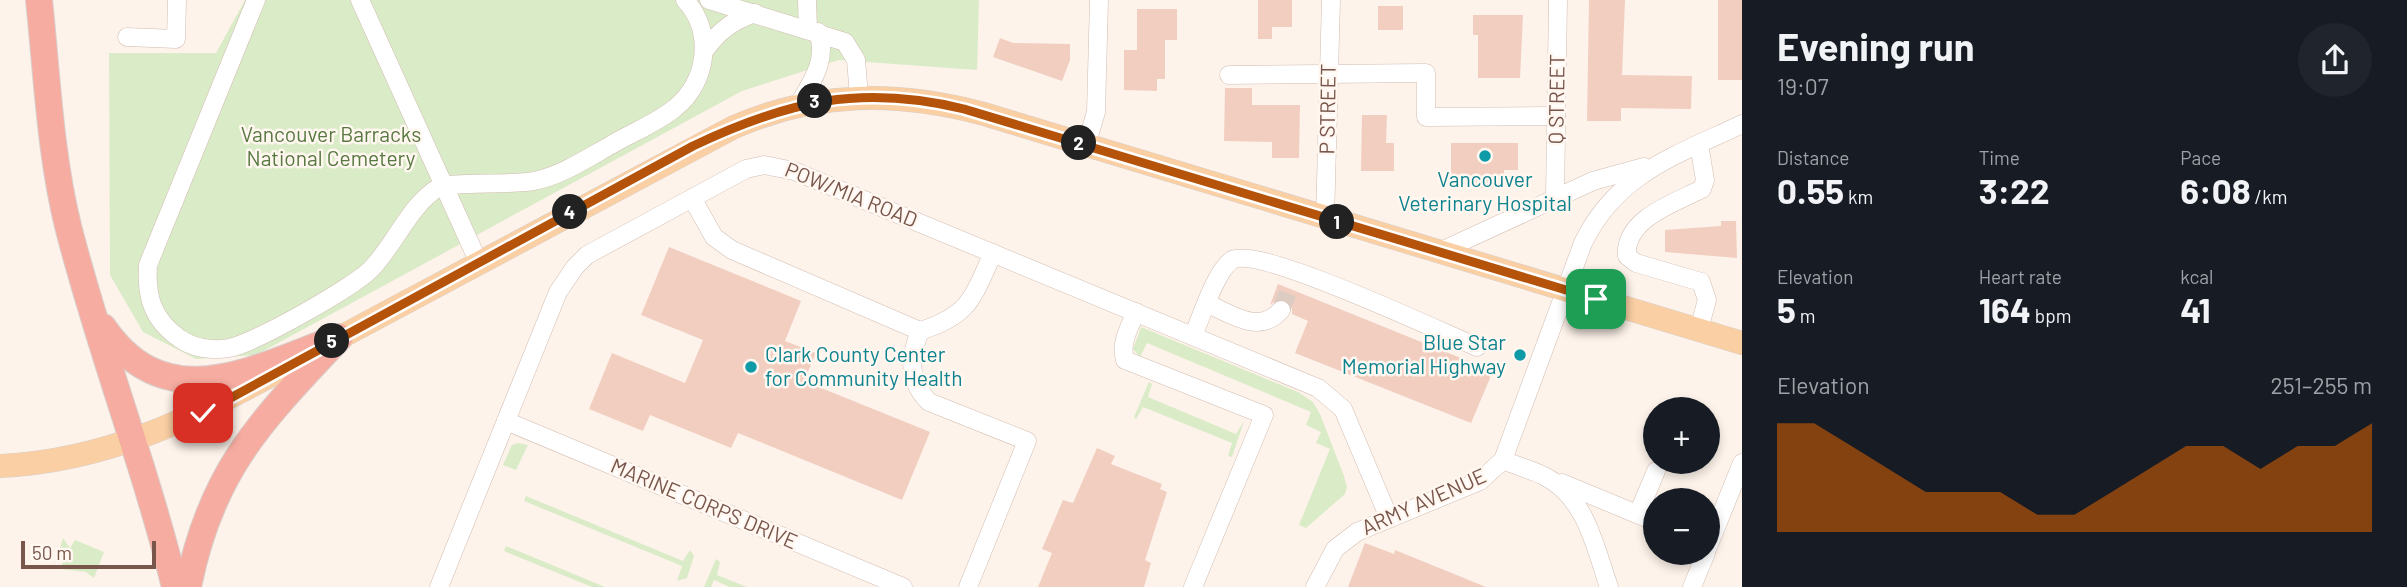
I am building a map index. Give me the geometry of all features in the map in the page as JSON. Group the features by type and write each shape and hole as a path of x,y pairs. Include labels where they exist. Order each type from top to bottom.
{"highway":[{"path":"39,0 56,155 66,213 132,441 158,515 175,587"},
{"path":"94,314 115,344 147,371 190,381 223,379 340,337"},
{"path":"188,587 205,519 234,459 285,395 340,337"}],"main road":[{"path":"0,466 76,457 132,441 203,413 693,146 752,119 799,104 859,96 940,103 1742,343"}],"street":[{"path":"127,37 176,38 177,0"},
{"path":"256,0 148,265 146,288 152,310 166,329 185,343 207,349 230,348 252,339 354,284 385,254 421,202 442,185 505,186 537,180 567,170 675,109 691,92 701,72 705,50 702,28 685,0"},
{"path":"360,0 478,261"},
{"path":"709,0 813,31 850,46 858,68 859,96"},
{"path":"799,104 820,64 822,46 813,31 807,0"},
{"path":"1086,145 1096,113 1099,0"},
{"name":"P STREET","path":"1325,219 1331,0"},
{"name":"Q STREET","path":"1555,198 1558,0"},
{"path":"705,50 726,27 755,13"},
{"path":"1229,75 1426,73 1426,117 1556,116"},
{"path":"1437,253 1593,181 1660,162 1742,124"},
{"path":"1699,144 1706,180 1702,189 1655,213 1633,231 1626,244 1627,256 1636,263 1701,282 1707,300 1699,329"},
{"name":"ARMY AVENUE","path":"1315,587 1335,549 1357,532 1480,481 1503,460 1583,243 1604,209 1630,182 1660,162"},
{"name":"POW/MIA ROAD","path":"439,587 558,292 575,267 603,246 746,169 764,165 780,166 1318,388 1343,409 1389,518"},
{"path":"692,198 714,237 732,250 920,331 947,323 963,311 993,253"},
{"path":"1194,336 1223,270 1233,260 1249,257 1296,271 1477,347"},
{"path":"1289,289 1296,271"},
{"path":"1208,304 1258,325 1272,320 1281,310"},
{"path":"1136,312 1122,351 1125,360 1264,415 1193,587"},
{"path":"920,331 911,364 920,393 929,402 1027,442 968,587"},
{"name":"MARINE CORPS DRIVE","path":"506,421 903,587"},
{"path":"1503,460 1643,516"},
{"path":"1720,517 1742,463"},
{"path":"1638,514 1655,474"},
{"path":"1546,477 1570,496 1587,522 1609,587"},
{"path":"1692,587 1701,565"}],"green space":[{"name":"Vancouver Barracks National Cemetery","path":"245,0 979,0 977,70 839,60 742,91 256,355 196,359 143,332 110,275 109,53 216,53"},
{"path":"1141,327 1298,392 1313,402 1344,476 1347,487 1345,494 1306,528 1299,525 1330,449 1316,443 1321,432 1306,425 1311,412 1147,343 1140,357 1133,349"},
{"path":"1149,382 1152,384 1148,397 1236,434 1244,421 1232,457 1228,456 1232,443 1143,407 1136,419 1134,417"},
{"path":"512,445 528,445 516,470 503,465"},
{"path":"526,496 683,561 690,550 694,556 687,578 677,581 682,566 524,501"},
{"path":"63,538 70,548 75,540 104,552 94,578 86,572 61,569 63,561 57,557"},
{"path":"506,546 605,587 592,587 504,551"},
{"path":"716,559 720,562 717,575 747,587 730,587 714,580 711,587 704,587"}],"building":[{"path":"1258,0 1292,0 1292,27 1272,27 1272,39 1258,39"},
{"path":"1589,0 1625,0 1622,75 1692,76 1691,109 1621,108 1621,121 1587,121"},
{"path":"1718,0 1742,0 1742,80 1718,80"},
{"path":"1378,6 1403,6 1403,30 1378,30"},
{"path":"1137,9 1177,9 1177,40 1165,40 1165,79 1157,79 1157,91 1124,90 1124,50 1137,50"},
{"path":"1473,15 1523,15 1520,78 1478,78 1478,35 1473,35"},
{"path":"1000,38 1013,43 1070,44 1070,60 1062,81 993,57"},
{"path":"1225,88 1252,88 1252,105 1300,105 1299,158 1272,158 1272,142 1224,141"},
{"path":"1362,115 1387,115 1386,143 1394,143 1394,171 1361,171"},
{"name":"Vancouver Veterinary Hospital","path":"1451,143 1518,143 1518,170 1504,170 1504,188 1451,188"},
{"path":"1721,221 1736,221 1737,258 1665,252 1665,230 1721,226"},
{"name":"Clark County Center for Community Health","path":"669,247 801,301 785,341 816,353 804,381 930,432 902,500 738,433 731,448 650,415 643,431 589,409 612,353 685,383 703,340 641,315"},
{"path":"1278,284 1493,371 1471,423 1295,353 1308,321 1292,314 1292,307 1285,299 1278,299 1270,305"},
{"path":"1097,448 1115,456 1111,464 1162,484 1160,489 1167,492 1145,560 1151,563 1144,587 1038,587 1052,553 1042,549 1063,500 1073,503"},
{"path":"1365,543 1394,554 1395,550 1486,587 1348,587"}],"tunnel":[{"path":"1281,310 1289,289"}],"place":[{"name":"Vancouver Veterinary Hospital","path":"1485,156"},
{"name":"Blue Star Memorial Highway","path":"1520,355"},
{"name":"Clark County Center for Community Health","path":"751,367"}],"route":[{"path":"203,413 693,146 772,112 814,101 844,97 901,97 984,114 1535,283 1596,299"}]}
